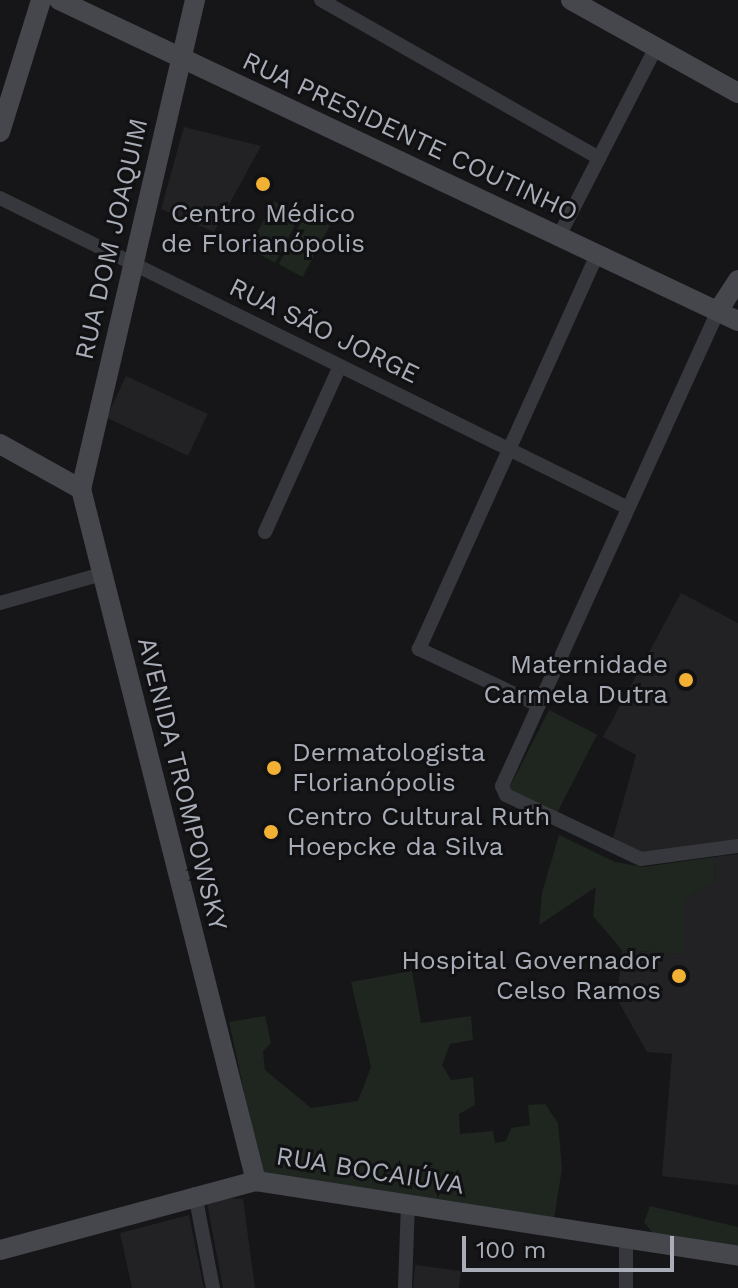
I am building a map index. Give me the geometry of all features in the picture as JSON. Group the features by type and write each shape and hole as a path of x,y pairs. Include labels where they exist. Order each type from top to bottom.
{"main road":[{"path":"0,132 41,0"},
{"name":"RUA PRESIDENTE COUTINHO","path":"59,0 738,321"},
{"name":"RUA DOM JOAQUIM","path":"81,489 195,0"},
{"path":"571,0 738,93"},
{"path":"718,311 738,280"},
{"path":"0,444 81,489"},
{"name":"AVENIDA TROMPOWSKY","path":"81,489 256,1181"},
{"name":"RUA BOCAIÚVA","path":"0,1250 195,1194 256,1181 738,1256"}],"street":[{"path":"321,0 599,158"},
{"path":"559,236 656,47"},
{"name":"RUA SÃO JORGE","path":"0,198 628,508"},
{"path":"538,705 419,649 505,448 597,254"},
{"path":"718,311 502,790 641,859 738,846"},
{"path":"265,532 340,366"},
{"path":"0,603 102,574"},
{"path":"195,1194 213,1288"},
{"path":"405,1288 408,1203"},
{"path":"626,1238 626,1288"}],"shaded area":[{"path":"184,127 261,146 214,232 161,209"},
{"path":"274,201 300,215 275,263 249,249"},
{"path":"306,213 330,226 303,277 279,264"},
{"path":"126,376 208,414 188,456 107,418"},
{"name":"Maternidade Carmela Dutra","path":"681,593 738,623 738,844 642,855 612,842 636,755 603,737"},
{"path":"549,710 597,735 557,814 509,789"},
{"path":"559,835 615,862 643,867 715,857 714,880 684,901 684,954 622,950 593,916 596,887 539,925 542,893"},
{"name":"Hospital Governador Celso Ramos","path":"738,854 738,1185 662,1176 672,1054 647,1052 617,999 622,950 684,954 684,901 714,880 715,857"},
{"path":"412,971 421,1023 471,1016 473,1040 450,1044 442,1065 451,1080 473,1077 475,1105 459,1114 460,1134 493,1131 495,1143 506,1141 511,1128 530,1125 528,1105 545,1104 558,1123 562,1168 554,1219 262,1173 229,1022 265,1016 271,1043 263,1051 265,1070 311,1108 358,1101 371,1067 351,982"},
{"path":"227,1198 243,1199 255,1288 223,1288 207,1203"},
{"path":"650,1206 738,1227 738,1249 656,1238 644,1222"},
{"path":"189,1215 204,1288 132,1288 120,1233"},
{"path":"415,1265 461,1271 459,1288 413,1288"}],"place":[{"name":"Centro Médico de Florianópolis","path":"263,184"},
{"name":"Maternidade Carmela Dutra","path":"686,680"},
{"name":"Dermatologista Florianópolis","path":"274,768"},
{"name":"Centro Cultural Ruth Hoepcke da Silva","path":"271,832"},
{"name":"Hospital Governador Celso Ramos","path":"679,976"}]}
